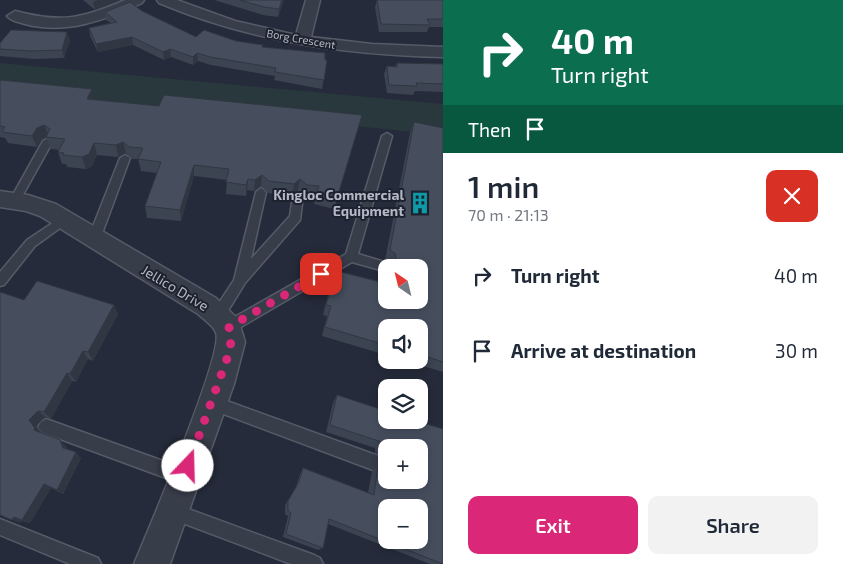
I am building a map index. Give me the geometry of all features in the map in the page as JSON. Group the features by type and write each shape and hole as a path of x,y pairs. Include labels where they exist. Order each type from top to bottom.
{"street":[{"path":"15,16 46,24 71,23 97,17 137,0"},
{"name":"Borg Crescent","path":"164,0 209,19 302,40 369,50 443,52"},
{"path":"302,40 313,0"},
{"name":"Jellico Drive","path":"5,201 36,206 63,220 199,301 224,321"},
{"path":"152,564 213,403 228,356 231,342 224,321"}],"lane":[{"path":"351,257 387,136"},
{"path":"5,201 48,141"},
{"path":"94,239 125,158"},
{"path":"224,321 240,281 261,192"},
{"path":"240,281 296,217 298,196"},
{"path":"0,281 35,240 63,220"},
{"path":"224,321 351,257 378,264"},
{"path":"213,403 373,462"},
{"path":"46,427 185,477"},
{"path":"172,511 314,564"},
{"path":"0,527 92,564"}],"shaded area":[{"path":"0,63 443,104 443,135 0,90"}],"building":[{"path":"240,0 282,0 279,9"},
{"path":"377,0 443,0 443,19 427,19 430,25 381,24"},
{"path":"130,2 142,11 196,37 204,30 236,41 263,45 262,47 325,53 325,60 327,60 324,80 275,72 276,68 210,57 197,53 193,57 170,49 163,52 132,37 96,44 89,28 117,22 105,12"},
{"path":"11,30 67,32 62,50 0,49 0,43"},
{"path":"397,63 443,64 443,84 416,83 417,86 389,85 387,66 397,67"},
{"path":"0,80 92,89 87,99 159,106 164,95 362,115 337,198 317,193 319,186 307,185 300,179 294,184 269,181 262,175 255,180 248,179 246,185 226,182 229,169 194,165 180,210 145,206 161,162 138,159 143,148 129,147 123,142 116,145 94,143 89,154 82,157 63,155 64,153 58,152 65,139 46,137 50,129 44,125 37,128 32,136 2,132 5,127 0,126"},
{"name":"Kingloc Commercial Equipment","path":"414,122 443,128 443,362 428,357 428,319 378,319 378,343 325,327 331,306 326,305 330,289 337,290 341,272 378,281 378,309 428,309 428,259 396,259 395,253 390,250"},
{"path":"37,281 114,305 88,352 83,351 70,374 67,373 44,412 38,411 29,420 35,428 34,430 60,440 63,448 76,452 57,490 44,484 22,520 14,517 12,520 0,515 0,292 24,300"},
{"path":"337,395 378,408 378,429 428,429 428,424 443,429 443,564 405,549 428,549 428,499 378,499 378,538 329,519 323,548 286,534 291,513 288,510 288,501 299,482 303,468 374,495 378,466 378,489 428,489 428,439 378,439 378,441 330,425"}],"place":[{"name":"Kingloc Commercial Equipment","path":"420,203"}],"route":[{"path":"188,466 220,384 231,342 229,327 321,274"}]}
